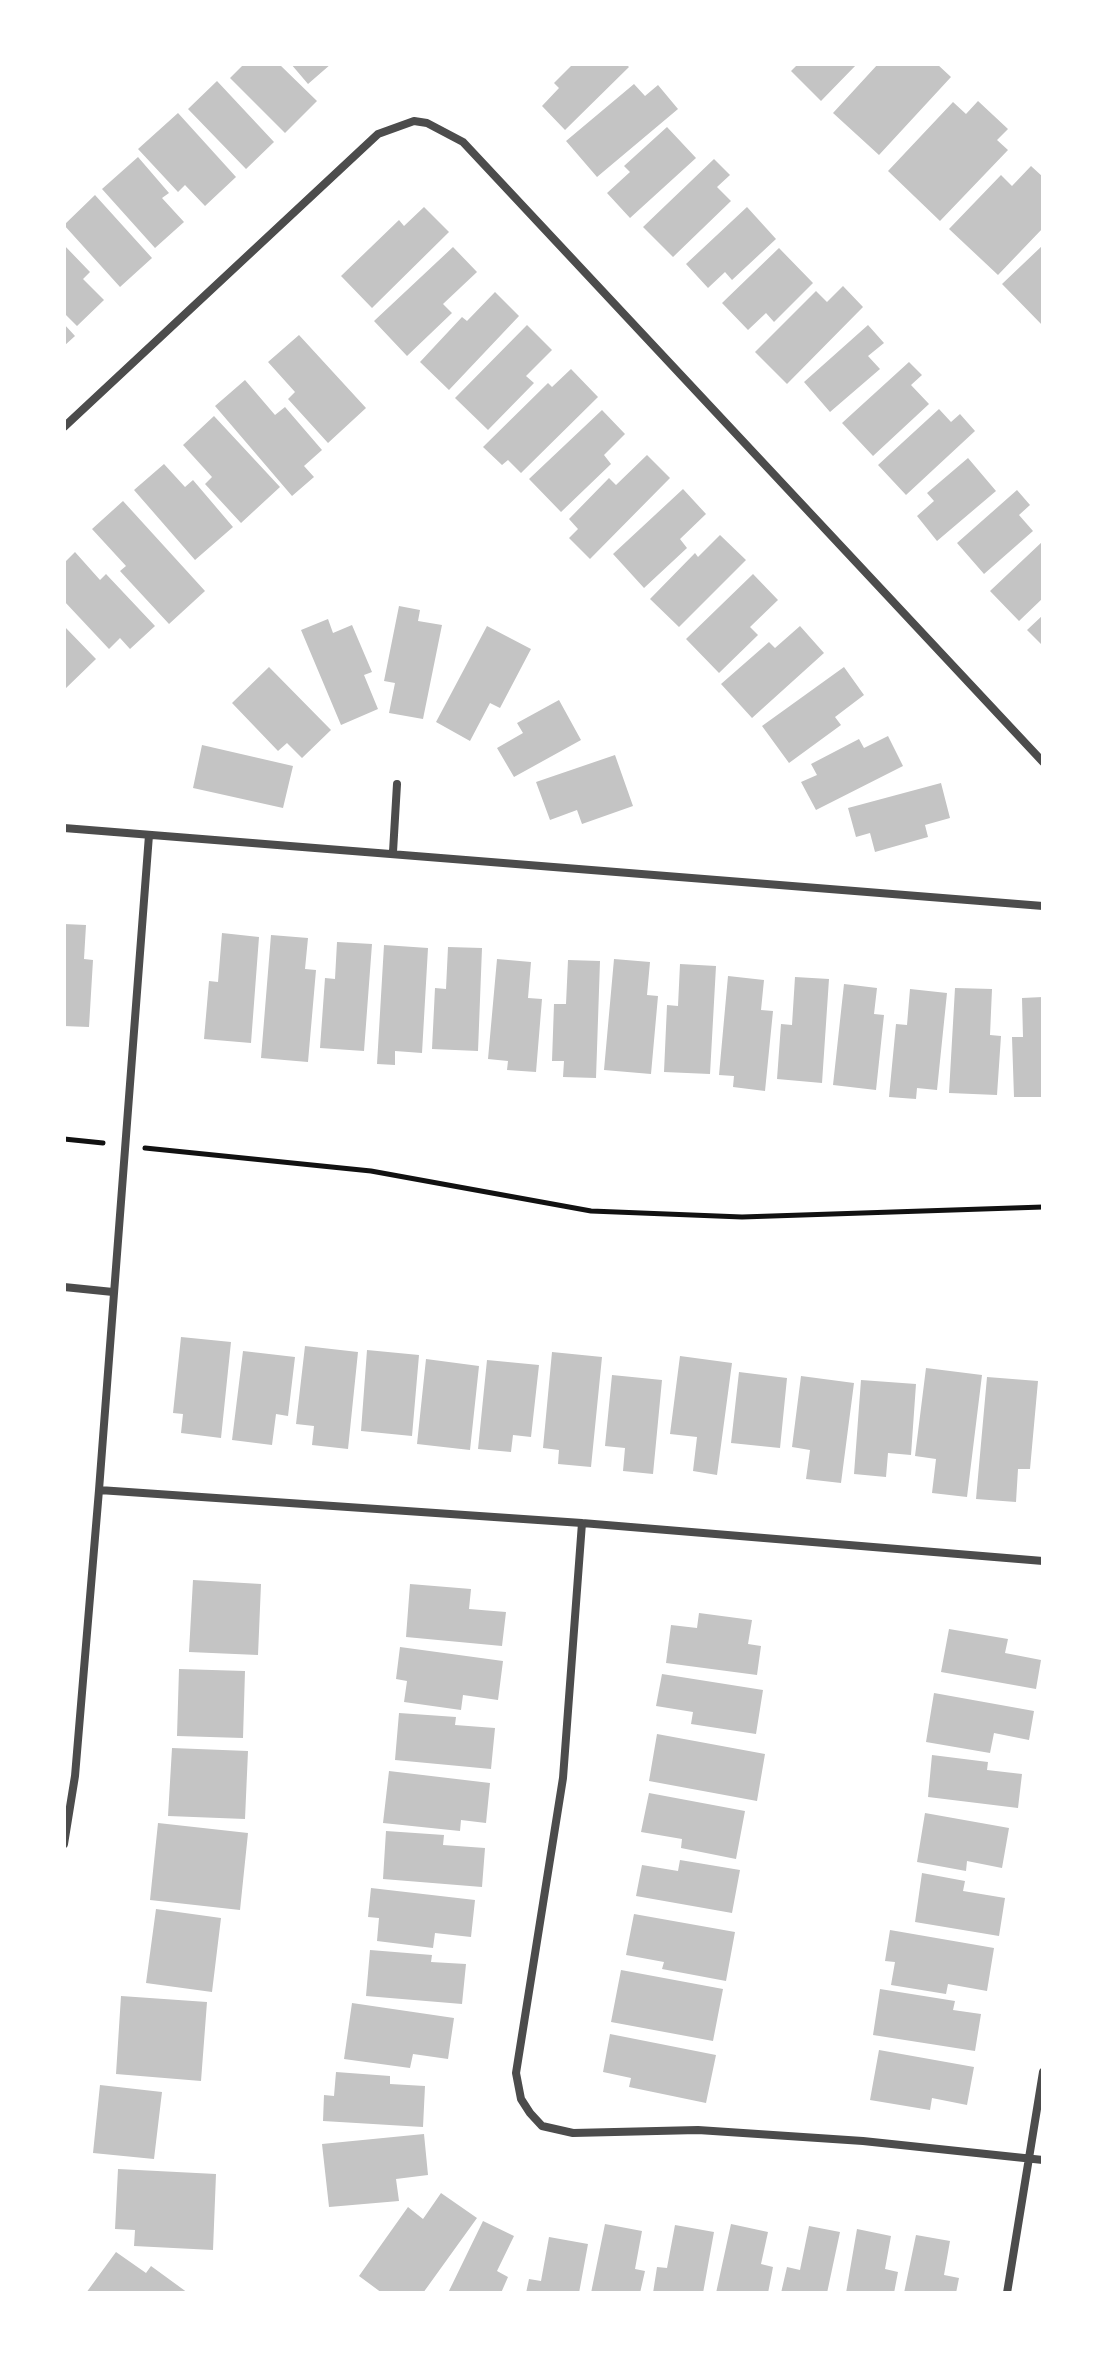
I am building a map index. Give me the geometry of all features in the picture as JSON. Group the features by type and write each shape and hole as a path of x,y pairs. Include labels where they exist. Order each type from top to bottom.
{"street":[{"path":"64,427 378,134 414,121 445,130 463,142 1043,762"},
{"path":"393,852 397,784"},
{"path":"64,828 1043,906"},
{"path":"64,1844 75,1776 149,835"},
{"path":"64,1287 113,1292"},
{"path":"99,1490 582,1523 1043,1561"},
{"path":"582,1523 562,1792 516,2073 521,2099 530,2113 542,2126 573,2133 698,2130 863,2141 1043,2160"},
{"path":"1007,2293 1043,2072"}],"path":[{"path":"64,1139 94,1142"},
{"path":"156,1150 371,1171 591,1211 742,1217 1043,1207"}],"building":[{"path":"244,64 279,64 317,101 285,133 230,78"},
{"path":"291,64 331,64 308,84"},
{"path":"573,64 626,64 629,67 565,130 542,106 559,88 554,83"},
{"path":"798,64 857,64 821,101 791,71"},
{"path":"878,64 937,64 951,77 879,155 833,113"},
{"path":"217,81 274,142 246,169 188,109"},
{"path":"634,84 645,96 658,85 678,109 597,177 566,141"},
{"path":"978,101 1008,129 997,140 1008,150 940,221 888,171 953,102 966,114"},
{"path":"178,113 236,177 205,206 185,185 178,192 138,149"},
{"path":"667,127 696,158 630,218 607,193 630,172 624,166"},
{"path":"138,157 169,193 162,198 184,222 155,248 102,189"},
{"path":"714,159 730,175 717,187 731,201 673,257 643,227"},
{"path":"1031,166 1043,177 1043,228 998,275 949,229 1001,175 1012,186"},
{"path":"95,195 152,258 120,287 64,225"},
{"path":"424,207 449,232 372,308 341,276 399,220 404,226"},
{"path":"747,207 776,239 732,280 725,272 708,288 686,264"},
{"path":"64,245 90,272 83,279 104,300 77,326 64,313"},
{"path":"1043,245 1043,326 1002,284"},
{"path":"453,247 477,272 443,304 452,313 407,356 374,321"},
{"path":"779,248 813,283 774,322 766,313 748,330 722,303"},
{"path":"843,286 863,307 787,384 755,352 816,291 827,302"},
{"path":"495,292 519,316 449,390 420,362 462,317 467,321"},
{"path":"64,324 75,336 64,346"},
{"path":"527,325 552,350 526,376 534,383 488,430 455,398"},
{"path":"868,325 884,343 868,356 880,369 830,412 804,382"},
{"path":"299,335 366,408 328,443 288,399 295,392 268,362"},
{"path":"909,362 922,375 911,385 929,404 873,456 842,423"},
{"path":"571,369 598,397 521,473 508,460 502,465 483,447 548,383 552,387"},
{"path":"245,380 275,415 285,407 322,450 304,466 314,477 292,496 215,406"},
{"path":"939,409 951,422 960,414 975,431 906,495 878,465"},
{"path":"602,410 625,434 604,455 611,464 561,512 529,479"},
{"path":"214,416 280,487 241,523 205,484 212,477 183,445"},
{"path":"647,455 670,478 590,559 569,538 578,529 569,519 609,478 616,485"},
{"path":"968,458 996,491 937,541 917,516 934,501 927,493"},
{"path":"164,464 185,487 193,480 233,527 195,560 134,490"},
{"path":"683,489 706,514 680,539 687,548 644,588 613,554"},
{"path":"1017,490 1030,505 1019,515 1033,531 984,574 957,543"},
{"path":"123,501 205,591 169,624 120,571 126,566 92,529"},
{"path":"720,535 746,560 679,627 650,599 695,553 698,557"},
{"path":"1043,541 1043,598 1019,621 990,591"},
{"path":"75,552 100,580 106,574 155,626 130,649 120,638 109,649 64,601 64,563"},
{"path":"753,574 778,600 750,627 758,635 719,673 686,639"},
{"path":"399,606 420,610 418,621 442,625 423,719 389,713 395,683 384,681"},
{"path":"1043,615 1043,646 1027,630"},
{"path":"328,619 333,633 352,625 372,672 364,675 378,709 341,725 301,630"},
{"path":"64,626 96,659 64,690"},
{"path":"487,626 531,649 500,708 490,703 470,741 436,722"},
{"path":"800,626 824,653 752,718 721,684 769,642 775,648"},
{"path":"269,667 331,730 302,758 287,743 278,751 232,703"},
{"path":"844,667 864,695 835,717 841,725 789,763 762,726"},
{"path":"559,700 581,740 514,777 497,748 523,733 517,723"},
{"path":"888,736 903,766 816,810 801,782 817,775 811,764 859,739 864,748"},
{"path":"202,745 293,766 283,808 193,788"},
{"path":"615,755 633,806 582,824 577,810 550,820 536,782"},
{"path":"941,783 950,818 925,825 928,837 875,852 870,833 856,837 848,808"},
{"path":"64,924 86,925 84,959 93,960 89,1027 64,1026"},
{"path":"222,933 259,937 251,1043 204,1039 209,981 218,982"},
{"path":"271,935 308,938 305,969 316,970 308,1062 261,1058"},
{"path":"337,942 372,944 364,1051 320,1048 325,978 335,979"},
{"path":"384,945 428,948 422,1053 395,1051 395,1065 377,1064"},
{"path":"448,947 482,948 478,1051 432,1049 435,988 446,989"},
{"path":"497,959 531,962 528,998 542,999 536,1072 507,1070 508,1061 488,1059"},
{"path":"614,959 650,962 647,995 658,996 651,1074 604,1070"},
{"path":"568,960 600,961 596,1078 563,1077 564,1061 552,1061 554,1004 566,1004"},
{"path":"680,964 716,966 710,1074 664,1072 667,1005 678,1006"},
{"path":"728,976 764,980 761,1010 773,1011 765,1091 733,1087 734,1076 719,1075"},
{"path":"795,977 829,979 822,1083 777,1079 781,1024 792,1025"},
{"path":"844,984 877,988 874,1014 884,1015 876,1090 833,1085"},
{"path":"955,988 992,989 990,1035 1001,1036 997,1095 949,1093"},
{"path":"910,989 947,993 937,1090 917,1088 916,1099 889,1097 896,1024 907,1025"},
{"path":"1043,997 1043,1097 1014,1097 1012,1037 1023,1037 1022,998"},
{"path":"181,1337 231,1342 221,1438 181,1433 183,1414 173,1413"},
{"path":"305,1346 358,1352 348,1449 312,1445 314,1426 296,1424"},
{"path":"367,1350 419,1355 412,1436 361,1431"},
{"path":"243,1351 295,1357 288,1416 276,1414 272,1445 232,1440"},
{"path":"552,1352 602,1357 591,1467 558,1464 559,1450 543,1448"},
{"path":"680,1356 732,1363 717,1475 693,1471 697,1437 670,1434"},
{"path":"426,1359 479,1366 470,1450 417,1444"},
{"path":"487,1360 539,1365 531,1437 513,1435 511,1452 478,1449"},
{"path":"926,1368 982,1375 967,1497 932,1493 936,1459 915,1456"},
{"path":"739,1372 787,1378 780,1448 731,1443"},
{"path":"612,1375 662,1380 653,1474 623,1471 625,1448 605,1446"},
{"path":"801,1376 854,1383 841,1483 806,1479 810,1450 792,1447"},
{"path":"987,1377 1038,1381 1030,1469 1018,1469 1016,1502 976,1499"},
{"path":"861,1380 916,1384 911,1455 888,1453 886,1477 854,1474"},
{"path":"193,1580 261,1584 258,1655 189,1652"},
{"path":"410,1584 471,1589 469,1609 506,1612 502,1646 406,1637"},
{"path":"699,1613 752,1620 748,1644 761,1646 757,1675 666,1663 671,1625 697,1628"},
{"path":"949,1629 1008,1639 1005,1653 1041,1660 1036,1689 941,1672"},
{"path":"400,1647 503,1661 498,1700 463,1695 461,1710 404,1702 407,1681 396,1679"},
{"path":"179,1669 245,1671 243,1738 177,1736"},
{"path":"662,1674 763,1690 756,1734 691,1724 693,1712 656,1706"},
{"path":"934,1693 1034,1711 1029,1740 994,1733 990,1753 926,1742"},
{"path":"399,1713 456,1717 455,1725 495,1728 491,1769 395,1760"},
{"path":"657,1734 765,1754 757,1801 649,1781"},
{"path":"172,1748 248,1751 245,1819 168,1816"},
{"path":"932,1755 988,1762 987,1770 1022,1774 1018,1808 928,1797"},
{"path":"389,1771 490,1783 486,1823 461,1820 460,1831 383,1823"},
{"path":"649,1793 745,1811 736,1859 681,1848 682,1839 641,1832"},
{"path":"925,1813 1009,1828 1002,1868 967,1861 966,1871 917,1862"},
{"path":"158,1823 248,1833 240,1910 150,1900"},
{"path":"386,1831 444,1835 443,1845 485,1848 482,1887 383,1879"},
{"path":"680,1860 740,1870 732,1913 636,1896 642,1865 678,1871"},
{"path":"922,1873 965,1881 963,1891 1005,1898 999,1936 915,1922"},
{"path":"371,1888 475,1900 471,1937 435,1933 433,1948 377,1941 379,1918 368,1917"},
{"path":"156,1909 221,1918 212,1992 146,1983"},
{"path":"634,1914 735,1932 726,1981 662,1969 664,1962 626,1955"},
{"path":"890,1930 994,1948 987,1991 948,1984 946,1994 891,1985 895,1962 885,1961"},
{"path":"370,1950 432,1955 431,1962 466,1964 462,2004 366,1996"},
{"path":"621,1970 723,1989 713,2041 611,2022"},
{"path":"880,1989 955,2001 953,2010 981,2014 975,2051 873,2035"},
{"path":"121,1996 207,2002 201,2081 116,2074"},
{"path":"352,2003 454,2018 448,2059 413,2054 410,2068 344,2059"},
{"path":"610,2034 716,2055 706,2103 629,2087 631,2078 603,2072"},
{"path":"879,2050 974,2067 967,2105 932,2098 930,2110 870,2100"},
{"path":"336,2072 390,2076 390,2084 425,2086 423,2127 323,2121 324,2095 334,2096"},
{"path":"100,2085 162,2092 154,2159 93,2153"},
{"path":"424,2134 428,2175 396,2179 399,2201 329,2207 322,2144"},
{"path":"118,2169 216,2174 213,2250 134,2246 135,2230 115,2229"},
{"path":"441,2193 477,2218 423,2293 382,2293 359,2276 408,2207 423,2219"},
{"path":"483,2221 514,2236 497,2271 508,2277 501,2293 448,2293"},
{"path":"605,2224 642,2231 635,2269 645,2271 640,2293 591,2293"},
{"path":"731,2224 768,2232 761,2264 773,2267 768,2293 716,2293"},
{"path":"675,2225 714,2232 703,2293 653,2293 657,2267 667,2268"},
{"path":"809,2226 840,2232 827,2293 781,2293 787,2267 800,2270"},
{"path":"857,2229 891,2236 885,2269 898,2272 894,2293 846,2293"},
{"path":"916,2235 950,2241 944,2275 959,2278 956,2293 904,2293"},
{"path":"549,2237 588,2244 579,2293 526,2293 529,2279 541,2281"},
{"path":"116,2252 146,2273 151,2266 188,2293 86,2293"}]}
